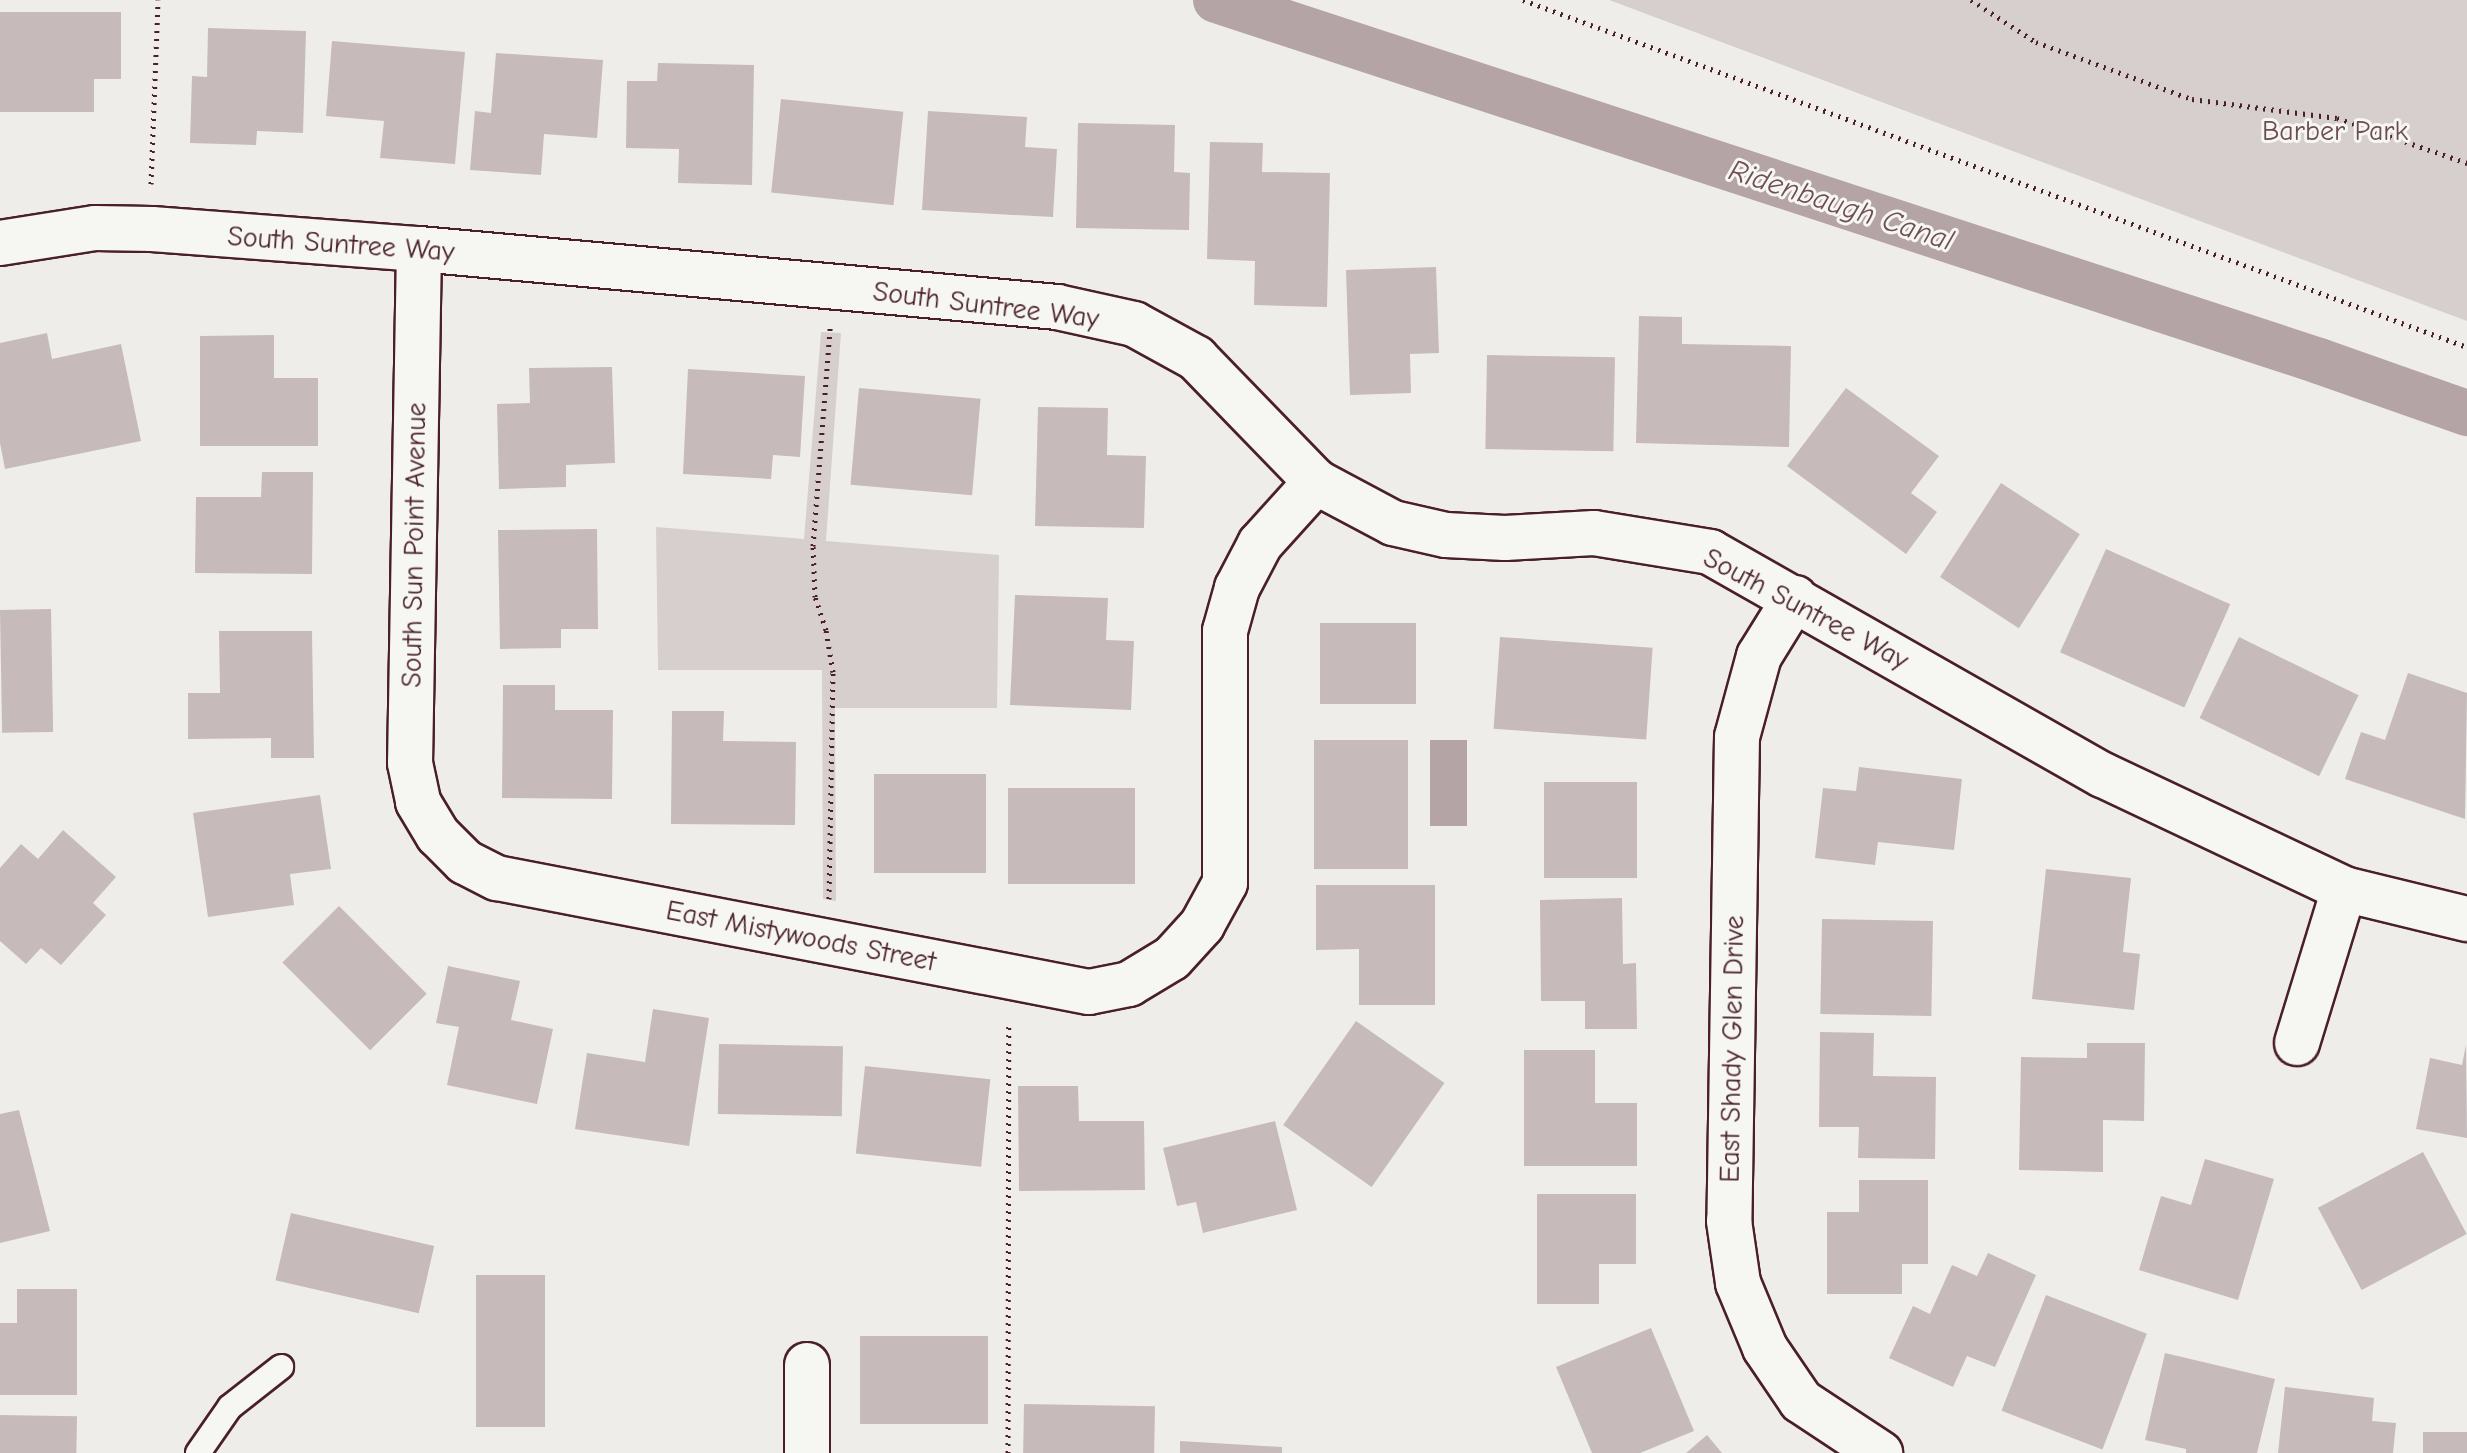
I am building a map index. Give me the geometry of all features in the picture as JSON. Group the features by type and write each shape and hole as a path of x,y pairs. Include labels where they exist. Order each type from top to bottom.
{"street":[{"name":"South Suntree Way","path":"0,243 95,228 152,229 419,249 1057,307 1134,324 1196,358 1316,482 1393,523 1446,535 1505,538 1594,533 1710,552 2103,775 2344,889 2467,919"},
{"name":"South Sun Point Avenue","path":"419,249 410,763 418,802 438,835"},
{"name":"East Mistywoods Street","path":"438,835 465,862 497,878 1089,992 1129,984 1172,958 1202,925 1225,883 1225,631 1237,588 1260,544 1316,482"},
{"name":"East Shady Glen Drive","path":"1795,598 1759,656 1737,737 1729,1221 1738,1283 1765,1348 1801,1401 1880,1453"},
{"path":"2297,1043 2344,889"},
{"path":"807,1365 807,1453"}],"lane":[{"path":"198,1453 230,1407 281,1367"}],"path":[{"path":"152,229 158,0"},
{"path":"1523,0 2467,347"},
{"path":"1971,0 2036,42 2192,99 2337,118 2467,163"},
{"path":"829,942 833,672 826,630 815,597 813,546 834,287"},
{"path":"1008,1453 1009,1020"}],"green space":[{"name":"Barber Park","path":"1609,0 2467,0 2467,321"},
{"path":"821,332 841,333 826,541 999,555 997,708 835,708 836,901 823,899 822,670 658,670 656,527 804,539"}],"shaded area":[{"path":"1430,740 1467,740 1467,826 1430,826"}],"building":[{"path":"0,12 121,12 121,79 94,79 94,112 0,112"},
{"path":"208,28 306,31 303,133 257,131 256,145 190,143 192,76 207,77"},
{"path":"332,41 465,52 455,164 380,158 384,121 326,116"},
{"path":"496,53 603,60 597,138 544,134 541,175 470,170 475,111 491,113"},
{"path":"658,63 754,65 752,185 678,183 679,149 626,148 627,81 657,81"},
{"path":"781,99 903,112 894,205 771,192"},
{"path":"928,111 1027,117 1025,147 1057,149 1053,217 922,210"},
{"path":"1078,123 1175,125 1174,172 1190,173 1189,230 1076,228"},
{"path":"1210,142 1263,143 1262,172 1330,173 1327,307 1254,305 1255,261 1207,259"},
{"path":"1436,267 1439,353 1410,354 1411,393 1350,395 1346,270"},
{"path":"1639,316 1682,317 1682,344 1791,346 1789,447 1636,443"},
{"path":"47,333 52,359 121,344 141,441 5,469 0,443 0,343"},
{"path":"274,335 274,378 318,378 318,446 200,446 200,336"},
{"path":"1487,355 1615,357 1613,451 1485,449"},
{"path":"612,367 615,463 566,465 566,487 499,489 497,404 530,403 529,368"},
{"path":"688,369 805,376 800,457 773,455 771,479 683,474"},
{"path":"859,388 981,399 972,495 851,485"},
{"path":"1846,388 1939,456 1911,493 1937,512 1906,554 1787,466"},
{"path":"1038,407 1108,408 1107,455 1146,456 1144,528 1035,526"},
{"path":"262,472 313,472 312,574 195,573 196,497 261,497"},
{"path":"2001,483 2080,534 2019,628 1940,577"},
{"path":"597,529 598,629 561,629 561,648 500,649 498,530"},
{"path":"2106,549 2230,604 2184,708 2060,652"},
{"path":"1015,595 1108,598 1106,640 1134,641 1131,710 1010,705"},
{"path":"51,609 53,732 2,733 0,610"},
{"path":"1320,623 1416,623 1416,704 1320,704"},
{"path":"219,631 312,631 314,758 271,758 271,738 188,739 188,693 220,693"},
{"path":"1500,637 1653,648 1646,739 1494,729"},
{"path":"2239,637 2359,695 2319,776 2200,718"},
{"path":"2408,673 2467,693 2465,819 2345,779 2361,732 2385,740"},
{"path":"503,685 555,685 555,710 613,710 612,799 502,798"},
{"path":"672,711 724,711 723,741 796,742 795,825 671,824"},
{"path":"1314,740 1408,740 1408,869 1314,869"},
{"path":"1859,767 1962,779 1954,850 1878,842 1875,865 1815,858 1823,788 1856,791"},
{"path":"874,774 986,774 986,873 874,873"},
{"path":"1544,782 1637,782 1637,878 1544,878"},
{"path":"1008,788 1135,788 1135,884 1008,884"},
{"path":"320,795 331,869 290,874 294,905 208,917 193,813"},
{"path":"63,830 116,877 93,903 106,915 61,965 41,948 26,964 0,941 0,868 21,844 38,859"},
{"path":"2046,869 2131,878 2123,952 2140,954 2134,1010 2032,999"},
{"path":"1316,885 1435,885 1435,1005 1359,1005 1359,949 1316,950"},
{"path":"1622,898 1623,964 1636,963 1637,1029 1585,1029 1585,1001 1541,1001 1540,900"},
{"path":"339,906 427,994 370,1050 282,963"},
{"path":"1822,919 1933,921 1931,1016 1820,1014"},
{"path":"448,966 520,981 511,1020 553,1029 537,1104 447,1085 459,1027 436,1023"},
{"path":"653,1009 709,1018 689,1146 575,1129 587,1053 645,1062"},
{"path":"1356,1021 1444,1083 1372,1187 1283,1125"},
{"path":"1820,1032 1874,1033 1873,1076 1936,1077 1935,1159 1858,1158 1859,1127 1819,1127"},
{"path":"2087,1043 2145,1043 2144,1121 2103,1120 2103,1172 2019,1170 2021,1057 2087,1058"},
{"path":"719,1044 843,1046 842,1116 718,1114"},
{"path":"2466,1045 2467,1138 2416,1129 2430,1058 2462,1065"},
{"path":"1524,1050 1595,1050 1595,1103 1637,1103 1637,1166 1524,1166"},
{"path":"865,1066 990,1079 981,1167 856,1154"},
{"path":"1018,1086 1078,1086 1079,1121 1144,1121 1145,1190 1019,1191"},
{"path":"19,1110 50,1231 0,1243 0,1114"},
{"path":"1275,1121 1297,1210 1203,1233 1196,1202 1177,1206 1163,1148"},
{"path":"2423,1152 2467,1234 2362,1290 2318,1208"},
{"path":"2205,1159 2274,1179 2238,1300 2139,1270 2161,1196 2191,1205"},
{"path":"1859,1180 1928,1180 1928,1264 1902,1264 1902,1294 1827,1294 1827,1212 1859,1212"},
{"path":"1537,1194 1636,1194 1636,1264 1599,1264 1599,1304 1537,1304"},
{"path":"291,1213 434,1246 419,1313 275,1280"},
{"path":"1988,1253 2036,1275 1995,1367 1967,1356 1953,1387 1889,1358 1913,1306 1930,1314 1952,1265 1977,1276"},
{"path":"476,1275 545,1275 545,1427 476,1427"},
{"path":"17,1289 77,1289 77,1395 0,1395 0,1323 17,1323"},
{"path":"2046,1295 2147,1334 2102,1449 2002,1411"},
{"path":"1651,1328 1694,1431 1640,1453 1592,1453 1556,1367"},
{"path":"860,1336 988,1336 988,1424 860,1424"},
{"path":"2165,1353 2275,1379 2257,1453 2186,1453 2186,1449 2145,1440"},
{"path":"2285,1387 2374,1398 2372,1421 2396,1423 2393,1453 2278,1453"},
{"path":"1024,1404 1155,1406 1154,1453 1023,1453"},
{"path":"0,1415 77,1416 76,1453 0,1453"},
{"path":"2423,1432 2467,1432 2467,1453 2423,1453"},
{"path":"1707,1435 1722,1453 1686,1453"},
{"path":"1180,1441 1282,1447 1282,1453 1180,1453"}],"waterway":[{"name":"Ridenbaugh Canal","path":"1216,0 2319,361 2467,413"}]}
